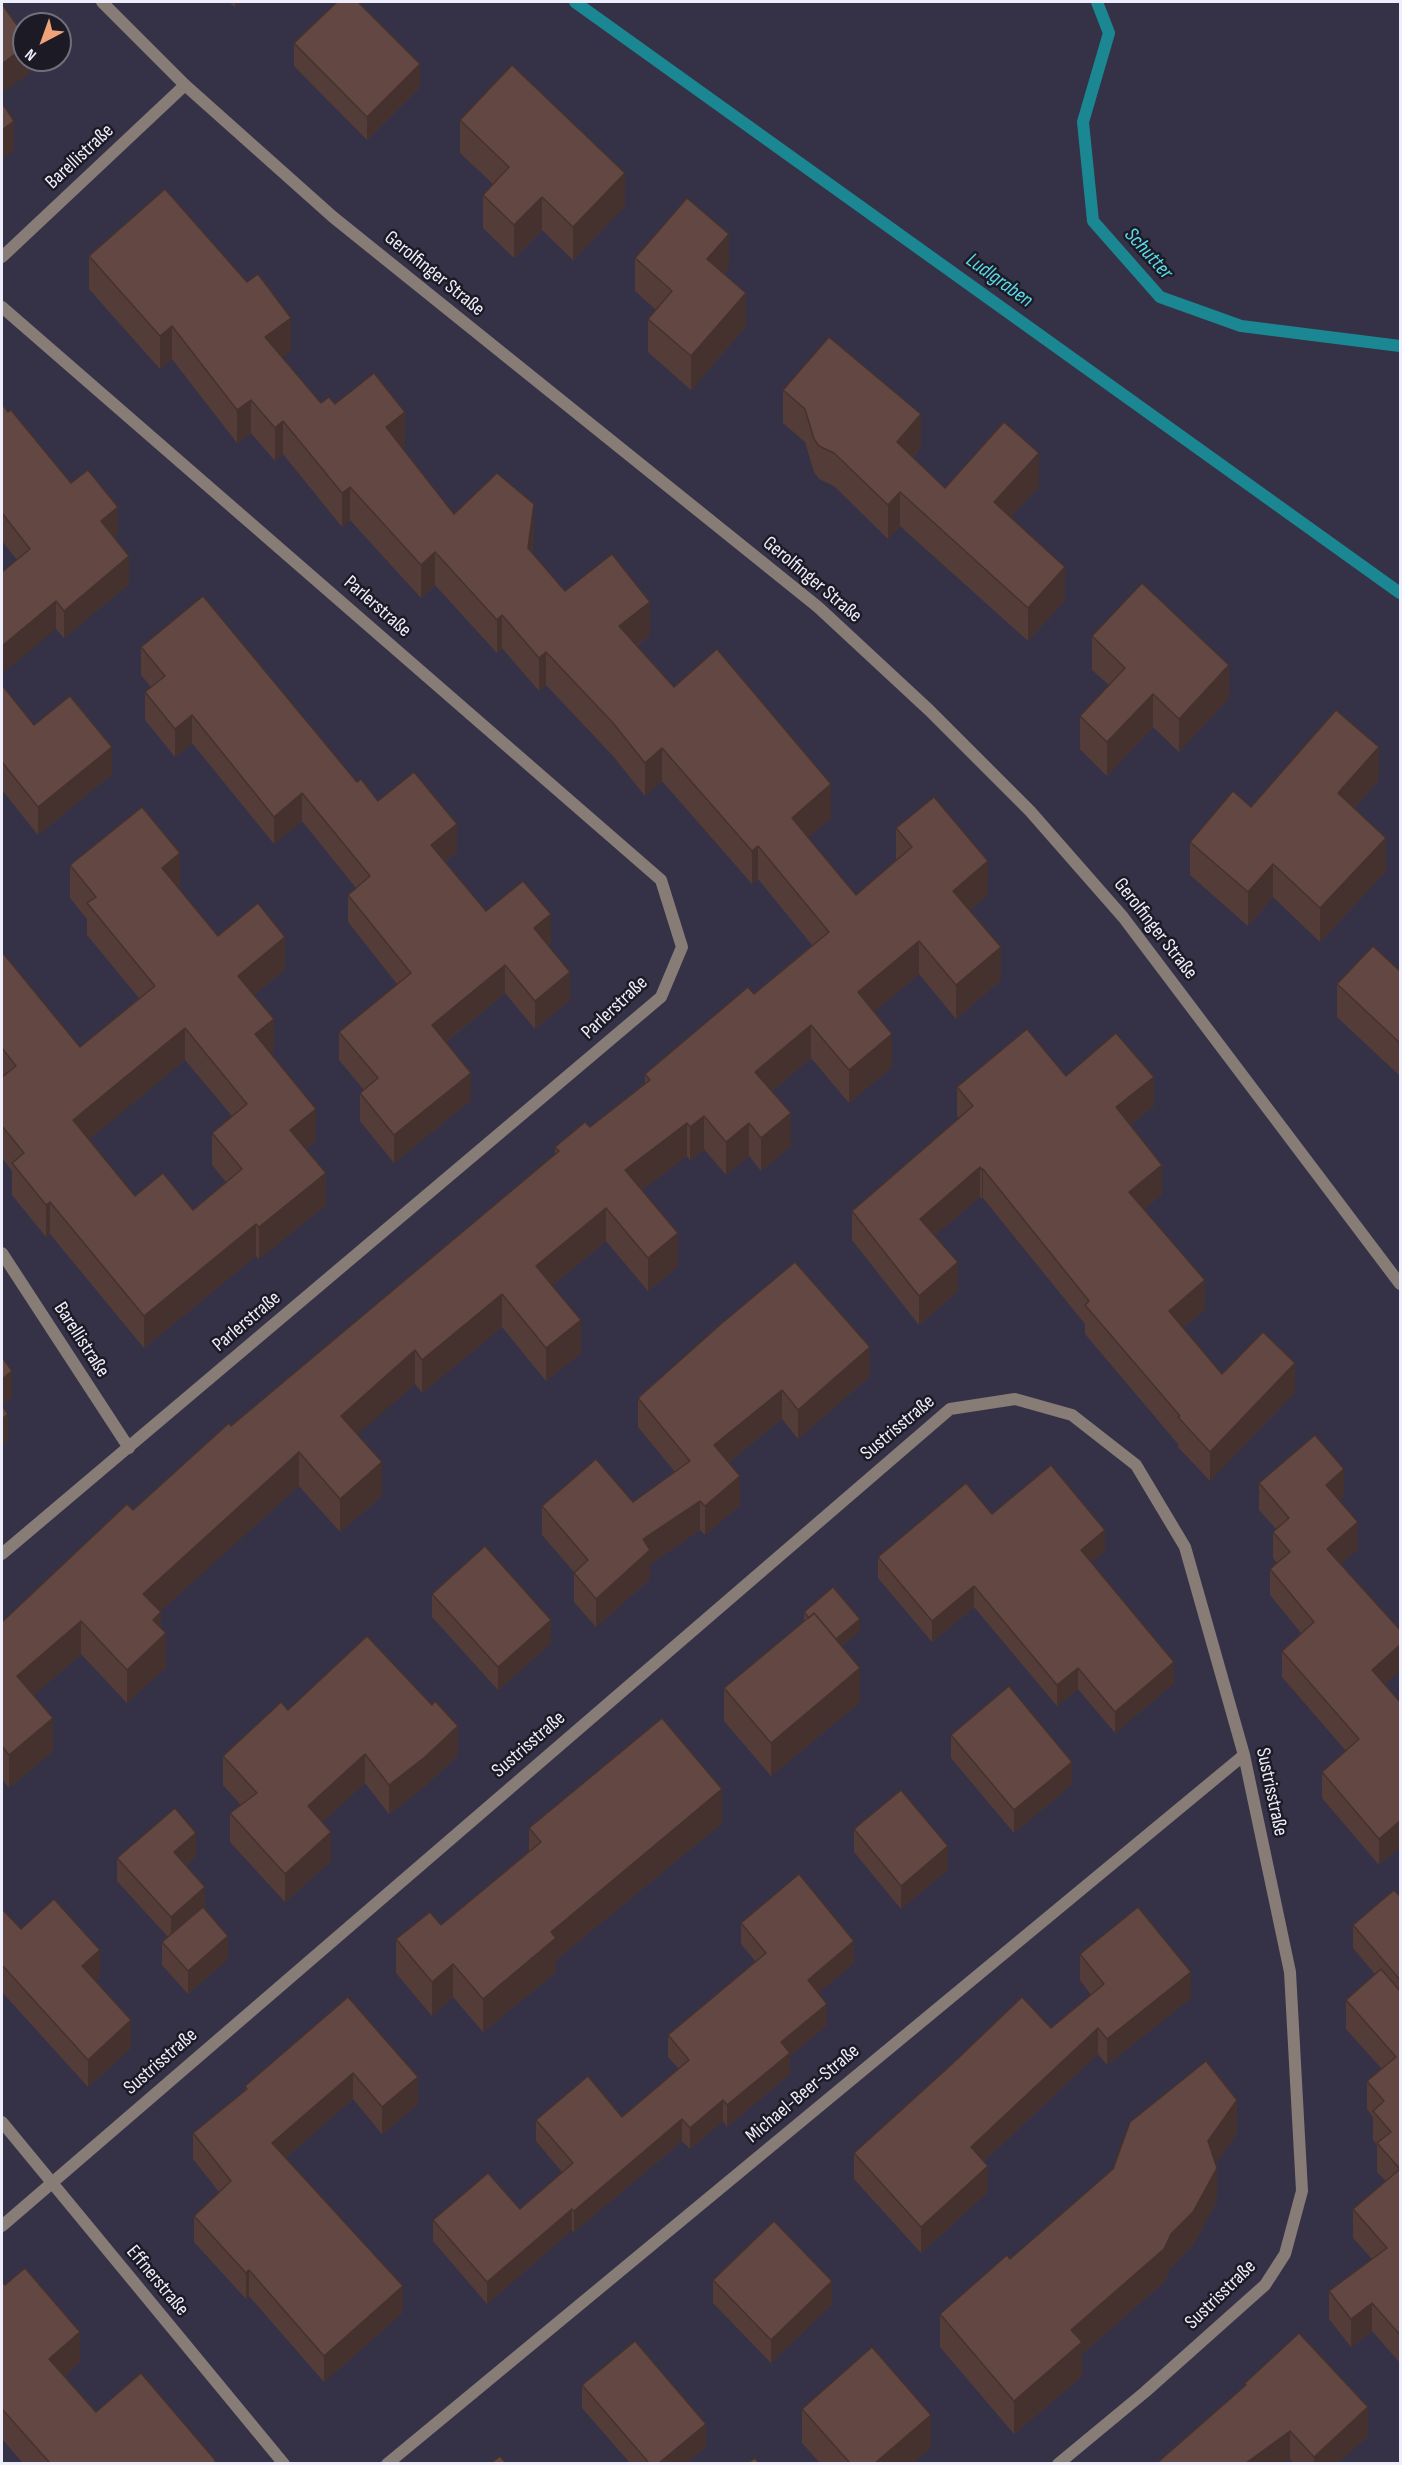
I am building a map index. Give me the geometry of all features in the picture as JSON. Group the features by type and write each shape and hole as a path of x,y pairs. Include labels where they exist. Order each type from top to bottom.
{"street":[{"name":"Gerolfinger Straße","path":"102,2 185,85 333,217 818,607 929,710 1030,811 1123,917 1401,1284"},
{"name":"Barellistraße","path":"2,257 185,85"},
{"name":"Parlerstraße","path":"2,307 661,880 682,947 661,997 2,1554"},
{"name":"Barellistraße","path":"2,1253 129,1448"},
{"name":"Sustrisstraße","path":"2,2226 950,1409 1015,1399 1072,1415 1136,1465 1185,1547 1244,1755 1290,1972 1302,2191 1285,2254 1265,2285 1145,2392 1058,2463"},
{"name":"Michael-Beer-Straße","path":"387,2463 1244,1755"},
{"name":"Effnerstraße","path":"2,2122 50,2183 284,2463"}],"building":[{"path":"337,2 358,2 420,64 367,117 294,43"},
{"path":"2,4 12,18 12,56 2,64"},
{"path":"512,65 625,173 573,227 542,197 514,225 483,195 509,167 460,120"},
{"path":"2,103 14,121 2,130"},
{"path":"165,189 247,282 258,274 291,318 265,337 321,403 329,397 335,404 374,373 405,412 386,427 454,514 497,473 534,504 528,548 565,591 612,554 650,602 619,626 674,687 717,649 831,784 792,818 856,895 912,847 896,828 934,797 988,861 953,891 1001,947 956,985 919,941 858,992 892,1034 849,1070 811,1025 755,1072 791,1113 761,1138 749,1123 726,1142 704,1116 690,1127 687,1123 625,1170 678,1233 648,1258 606,1208 536,1266 581,1320 546,1348 502,1294 422,1360 415,1350 341,1416 382,1462 340,1499 299,1452 143,1594 161,1612 153,1620 166,1633 127,1670 81,1621 17,1676 53,1718 9,1755 2,1746 2,1622 127,1504 133,1510 229,1423 231,1426 559,1151 555,1147 585,1122 590,1127 650,1080 645,1074 748,987 754,994 829,932 758,846 752,851 662,748 645,763 613,723 546,652 539,658 502,615 497,620 435,552 421,565 350,487 342,493 283,421 275,428 251,400 237,410 172,326 160,336 89,256"},
{"path":"687,198 729,234 707,259 746,293 691,356 648,319 672,291 635,258"},
{"path":"829,337 921,414 897,442 945,488 1004,422 1039,453 994,502 1065,567 1028,608 900,492 888,505 834,453 819,446 814,439 805,409 783,390"},
{"path":"2,404 8,412 11,410 71,483 88,470 118,507 101,521 129,556 64,611 56,601 2,646 2,572 30,549 2,513"},
{"path":"1142,583 1229,665 1179,719 1153,694 1107,742 1080,716 1125,668 1092,636"},
{"path":"203,596 357,782 361,779 378,801 414,772 457,824 431,845 486,911 523,881 551,914 534,928 570,972 535,1001 505,965 432,1025 471,1073 394,1135 360,1093 378,1078 339,1032 411,973 348,895 370,876 302,793 274,817 192,715 175,729 145,692 165,676 141,647"},
{"path":"2,685 34,725 70,696 112,747 38,807 2,762"},
{"path":"1336,710 1379,747 1338,793 1386,838 1320,908 1273,864 1248,892 1190,842 1233,791 1251,807"},
{"path":"142,807 180,853 162,868 218,936 258,903 285,937 238,976 274,1019 255,1034 316,1109 290,1130 326,1173 259,1227 256,1224 144,1316 50,1202 46,1205 12,1163 24,1153 2,1126 2,1077 16,1066 2,1048 2,952 80,1047 155,986 87,903 96,897 70,865","holes":["185,1028 247,1104 212,1133 242,1169 193,1210 163,1173 135,1196 73,1120"]},
{"path":"1373,946 1401,972 1401,1044 1337,984"},
{"path":"1027,1029 1066,1076 1116,1033 1154,1077 1116,1107 1162,1165 1129,1192 1205,1280 1169,1311 1222,1374 1263,1332 1295,1363 1210,1452 1085,1305 1089,1301 983,1169 980,1167 920,1219 958,1262 919,1296 852,1211 973,1106 957,1087"},
{"path":"795,1262 870,1347 798,1410 782,1390 714,1445 740,1476 705,1506 700,1501 643,1539 650,1550 596,1599 574,1573 588,1560 542,1506 596,1459 633,1502 690,1461 638,1398"},
{"path":"2,1357 12,1371 2,1379"},
{"path":"2,1406 8,1414 2,1419"},
{"path":"1315,1435 1344,1469 1326,1485 1358,1522 1327,1549 1401,1631 1401,1644 1372,1670 1401,1703 1401,1820 1379,1839 1322,1772 1359,1739 1282,1651 1314,1622 1270,1569 1290,1552 1273,1532 1289,1518 1259,1483"},
{"path":"1051,1465 1105,1530 1081,1550 1174,1662 1115,1712 1078,1668 1057,1685 974,1586 932,1621 878,1557 966,1483 992,1514"},
{"path":"485,1546 551,1620 498,1667 432,1594"},
{"path":"833,1587 860,1619 836,1639 814,1613 809,1618 804,1612"},
{"path":"814,1613 860,1668 771,1743 724,1688"},
{"path":"367,1636 432,1705 435,1701 458,1726 425,1757 389,1785 365,1754 308,1806 331,1832 285,1874 230,1813 257,1793 223,1756 281,1702 288,1710"},
{"path":"1009,1686 1072,1762 1014,1810 951,1735"},
{"path":"662,1718 722,1789 551,1932 556,1938 483,1999 453,1964 432,1982 396,1939 430,1912 441,1925 541,1842 529,1828"},
{"path":"901,1790 948,1846 901,1886 854,1829"},
{"path":"175,1808 196,1833 174,1852 205,1887 171,1917 117,1858"},
{"path":"799,1874 854,1941 808,1980 827,2004 781,2042 790,2053 727,2105 723,2100 690,2128 682,2119 487,2282 433,2220 488,2173 520,2209 573,2163 536,2120 588,2076 622,2117 689,2060 668,2035 766,1953 741,1923"},
{"path":"1394,1890 1401,1897 1401,1981 1353,1925"},
{"path":"54,1899 100,1950 82,1966 131,2020 88,2060 2,1965 2,1909 21,1929"},
{"path":"203,1907 228,1936 188,1971 162,1942"},
{"path":"1138,1907 1191,1972 1107,2039 1098,2028 971,2147 988,2166 921,2227 854,2153 1022,1997 1051,2028 1104,1984 1080,1954"},
{"path":"1381,1969 1401,1992 1401,2336 1372,2303 1351,2319 1329,2291 1387,2248 1353,2209 1400,2169 1377,2143 1391,2132 1373,2111 1384,2101 1367,2081 1396,2057 1346,2000"},
{"path":"348,1997 418,2077 382,2107 353,2073 272,2143 403,2286 324,2356 249,2270 246,2273 194,2216 231,2181 193,2133 247,2089 245,2086"},
{"path":"1206,2061 1237,2100 1208,2141 1217,2168 1193,2212 1171,2234 1164,2249 1071,2330 1082,2342 1014,2401 940,2314 1007,2255 1010,2259 1113,2169 1130,2122"},
{"path":"774,2221 832,2281 771,2340 713,2280"},
{"path":"25,2268 80,2332 49,2359 96,2412 141,2373 216,2461 213,2463 50,2463 2,2409 2,2281 5,2285"},
{"path":"1299,2333 1368,2407 1314,2457 1290,2431 1246,2463 1157,2463 1246,2385 1245,2383"},
{"path":"635,2341 706,2424 659,2463 649,2463 582,2385"},
{"path":"872,2347 931,2415 875,2463 850,2463 802,2409"},
{"path":"500,2456 506,2463 491,2463"},
{"path":"755,2458 759,2463 747,2463"}],"waterway":[{"name":"Ludlgraben","path":"575,2 1400,593"},
{"name":"Schutter","path":"1097,2 1109,33 1083,122 1093,221 1160,297 1241,326 1400,346"}]}
